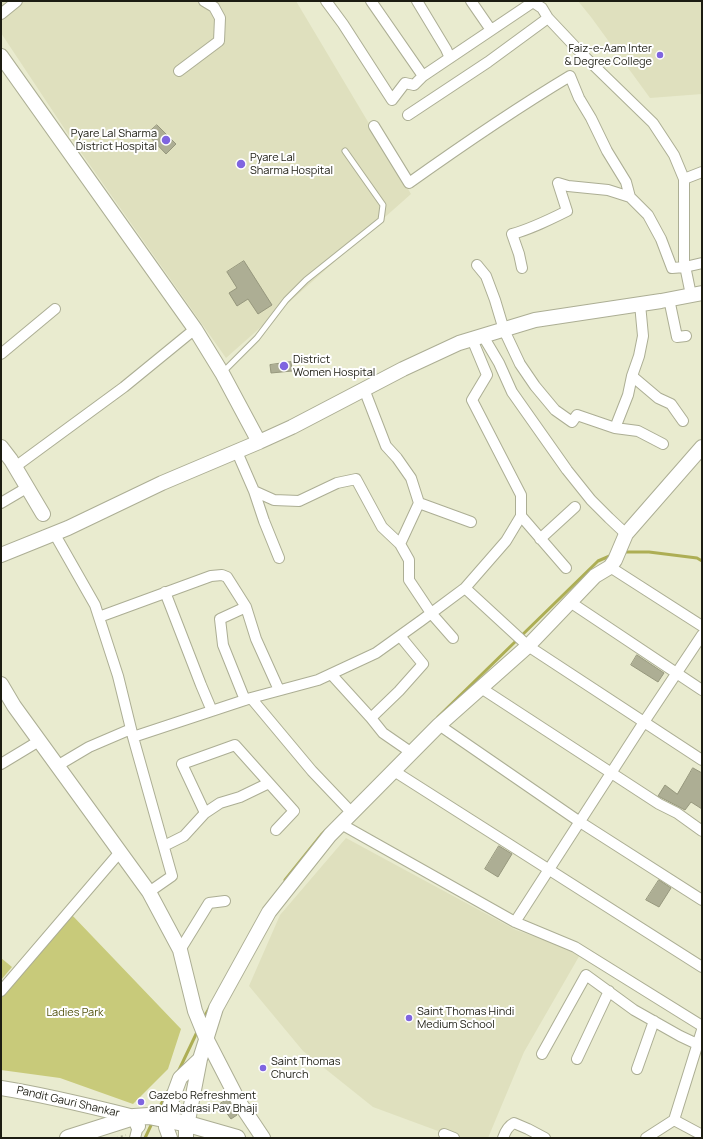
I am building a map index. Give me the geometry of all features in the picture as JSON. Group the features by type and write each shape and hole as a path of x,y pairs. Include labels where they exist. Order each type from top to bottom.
{"main road":[{"path":"101,1138 150,1126"},
{"path":"68,1138 150,1126 237,1138"},
{"path":"187,1131 206,1138"}],"street":[{"path":"1,14 17,1"},
{"path":"179,71 219,41 220,18 214,7 204,1"},
{"path":"1,555 68,528 162,483 292,427 403,369 452,346 535,320 697,294 685,267 684,179 674,155 653,123 581,53 548,18 542,8 533,2 423,76 414,85 406,83 392,100 343,24 326,1"},
{"path":"371,1 423,76"},
{"path":"417,1 450,58"},
{"path":"471,1 491,30"},
{"path":"408,115 488,62 548,18"},
{"path":"1,56 195,329 222,373 259,442"},
{"path":"374,126 409,183 500,120 570,76 579,98 591,118 607,151 626,182 630,197"},
{"path":"684,179 702,172"},
{"path":"522,268 512,234 543,223 567,211 558,183 568,186 608,190 630,197 648,215 661,239 672,268 702,263"},
{"path":"477,265 486,276 504,330 520,364 535,386 555,410 572,422 577,415 614,428 638,431 663,444"},
{"path":"669,299 677,337 686,336"},
{"path":"614,428 628,395 632,376 639,356 643,336 640,304"},
{"path":"1,354 55,309"},
{"path":"15,467 124,387 195,329"},
{"path":"57,766 89,747 248,699 318,680 376,653 466,588 506,541 521,516 521,495 472,400 487,375 478,338"},
{"path":"478,338 498,364 512,392 567,470 591,500 609,518 624,538"},
{"path":"632,376 658,398 672,404 683,421"},
{"path":"364,389 386,446 397,458 411,478 419,503 400,544"},
{"path":"1,447 15,467 43,514"},
{"path":"187,1131 200,1059 216,1008 269,912 330,835 341,824 349,810 394,771 439,725 528,646 595,576 612,564 624,538 702,448"},
{"path":"236,452 254,491 278,558"},
{"path":"254,491 274,500 299,501 337,483 356,479 382,527 400,544 408,560 409,580 431,613 453,638"},
{"path":"1,503 23,490 26,486"},
{"path":"419,503 470,522"},
{"path":"540,539 575,507"},
{"path":"521,516 566,568"},
{"path":"54,533 95,605 118,676 132,733 172,876 149,892"},
{"path":"612,564 702,626"},
{"path":"99,617 211,576 222,575 227,577 246,607 256,639 279,690"},
{"path":"466,588 528,646 702,760"},
{"path":"165,592 212,711"},
{"path":"570,602 702,690"},
{"path":"246,607 220,619 223,645 248,699 349,810"},
{"path":"515,922 702,635"},
{"path":"371,718 399,691 423,664 400,636"},
{"path":"331,674 383,733 412,753"},
{"path":"1,684 14,706 149,892 180,950 195,1012 206,1038 239,1102 262,1138"},
{"path":"481,688 659,804 677,812 702,831"},
{"path":"439,725 580,822 702,900"},
{"path":"1,764 39,741"},
{"path":"205,813 182,764 235,745 294,811 276,830"},
{"path":"394,771 702,967"},
{"path":"164,846 184,836 205,813 220,803 240,797 268,783"},
{"path":"341,824 515,922 575,947 702,1026"},
{"path":"1,991 120,852"},
{"path":"180,950 209,903 225,901"},
{"path":"542,1054 586,975 634,1010 680,1036 698,1044"},
{"path":"577,1058 609,991"},
{"path":"637,1069 654,1021"},
{"path":"646,1138 674,1120 702,1030"},
{"path":"150,1126 170,1105 180,1078 200,1059"},
{"name":"Pandit Gauri Shankar","path":"1,1088 23,1091 79,1103 150,1126"},
{"path":"674,1120 702,1135"},
{"path":"502,1138 506,1130 511,1124 514,1123 545,1138"},
{"path":"444,1134 454,1138"}],"lane":[{"path":"222,373 257,338 286,300 306,280 381,220 383,205 345,151"}],"path":[{"path":"116,1138 150,1126"}],"shaded area":[{"name":"Pyare Lal Sharma Hospital","path":"1,1 296,1 411,194 226,358 68,134 1,33"},
{"name":"Faiz-e-Aam Inter & Degree College","path":"578,1 702,1 702,94 650,98"},
{"name":"Saint Thomas Hindi Medium School","path":"346,838 516,930 581,953 524,1052 488,1138 457,1138 373,1107 303,1051 249,986 280,915"}],"green space":[{"name":"Ladies Park","path":"71,914 181,1029 168,1069 133,1104 60,1078 1,1070 1,998"},
{"path":"1,958 12,967 1,980"}],"building":[{"path":"157,125 176,144 166,154 147,134"},
{"path":"244,261 272,305 258,314 248,299 237,306 229,293 237,288 227,272"},
{"path":"291,362 292,371 271,373 270,365"},
{"path":"637,655 664,673 658,682 631,665"},
{"path":"693,768 702,773 702,809 691,802 685,810 658,796 665,785 677,794"},
{"path":"499,846 512,854 498,877 485,869"},
{"path":"659,880 671,888 659,907 646,900"},
{"path":"228,1099 237,1115 231,1119 220,1104"}],"waterway":[{"path":"623,552 649,552 697,558 702,561"},
{"path":"438,717 598,561 612,555"},
{"path":"285,880 326,830"},
{"path":"203,1019 211,1005"},
{"path":"178,1072 198,1030"},
{"path":"157,1112 168,1091"},
{"path":"145,1138 153,1121"}],"place":[{"name":"Faiz-e-Aam Inter & Degree College","path":"660,55"},
{"name":"Pyare Lal Sharma District Hospital","path":"166,140"},
{"name":"Pyare Lal Sharma Hospital","path":"241,164"},
{"name":"District Women Hospital","path":"284,366"},
{"name":"Saint Thomas Hindi Medium School","path":"409,1018"},
{"name":"Saint Thomas Church","path":"263,1068"},
{"name":"Gazebo Refreshment and Madrasi Pav Bhaji","path":"141,1102"}]}
